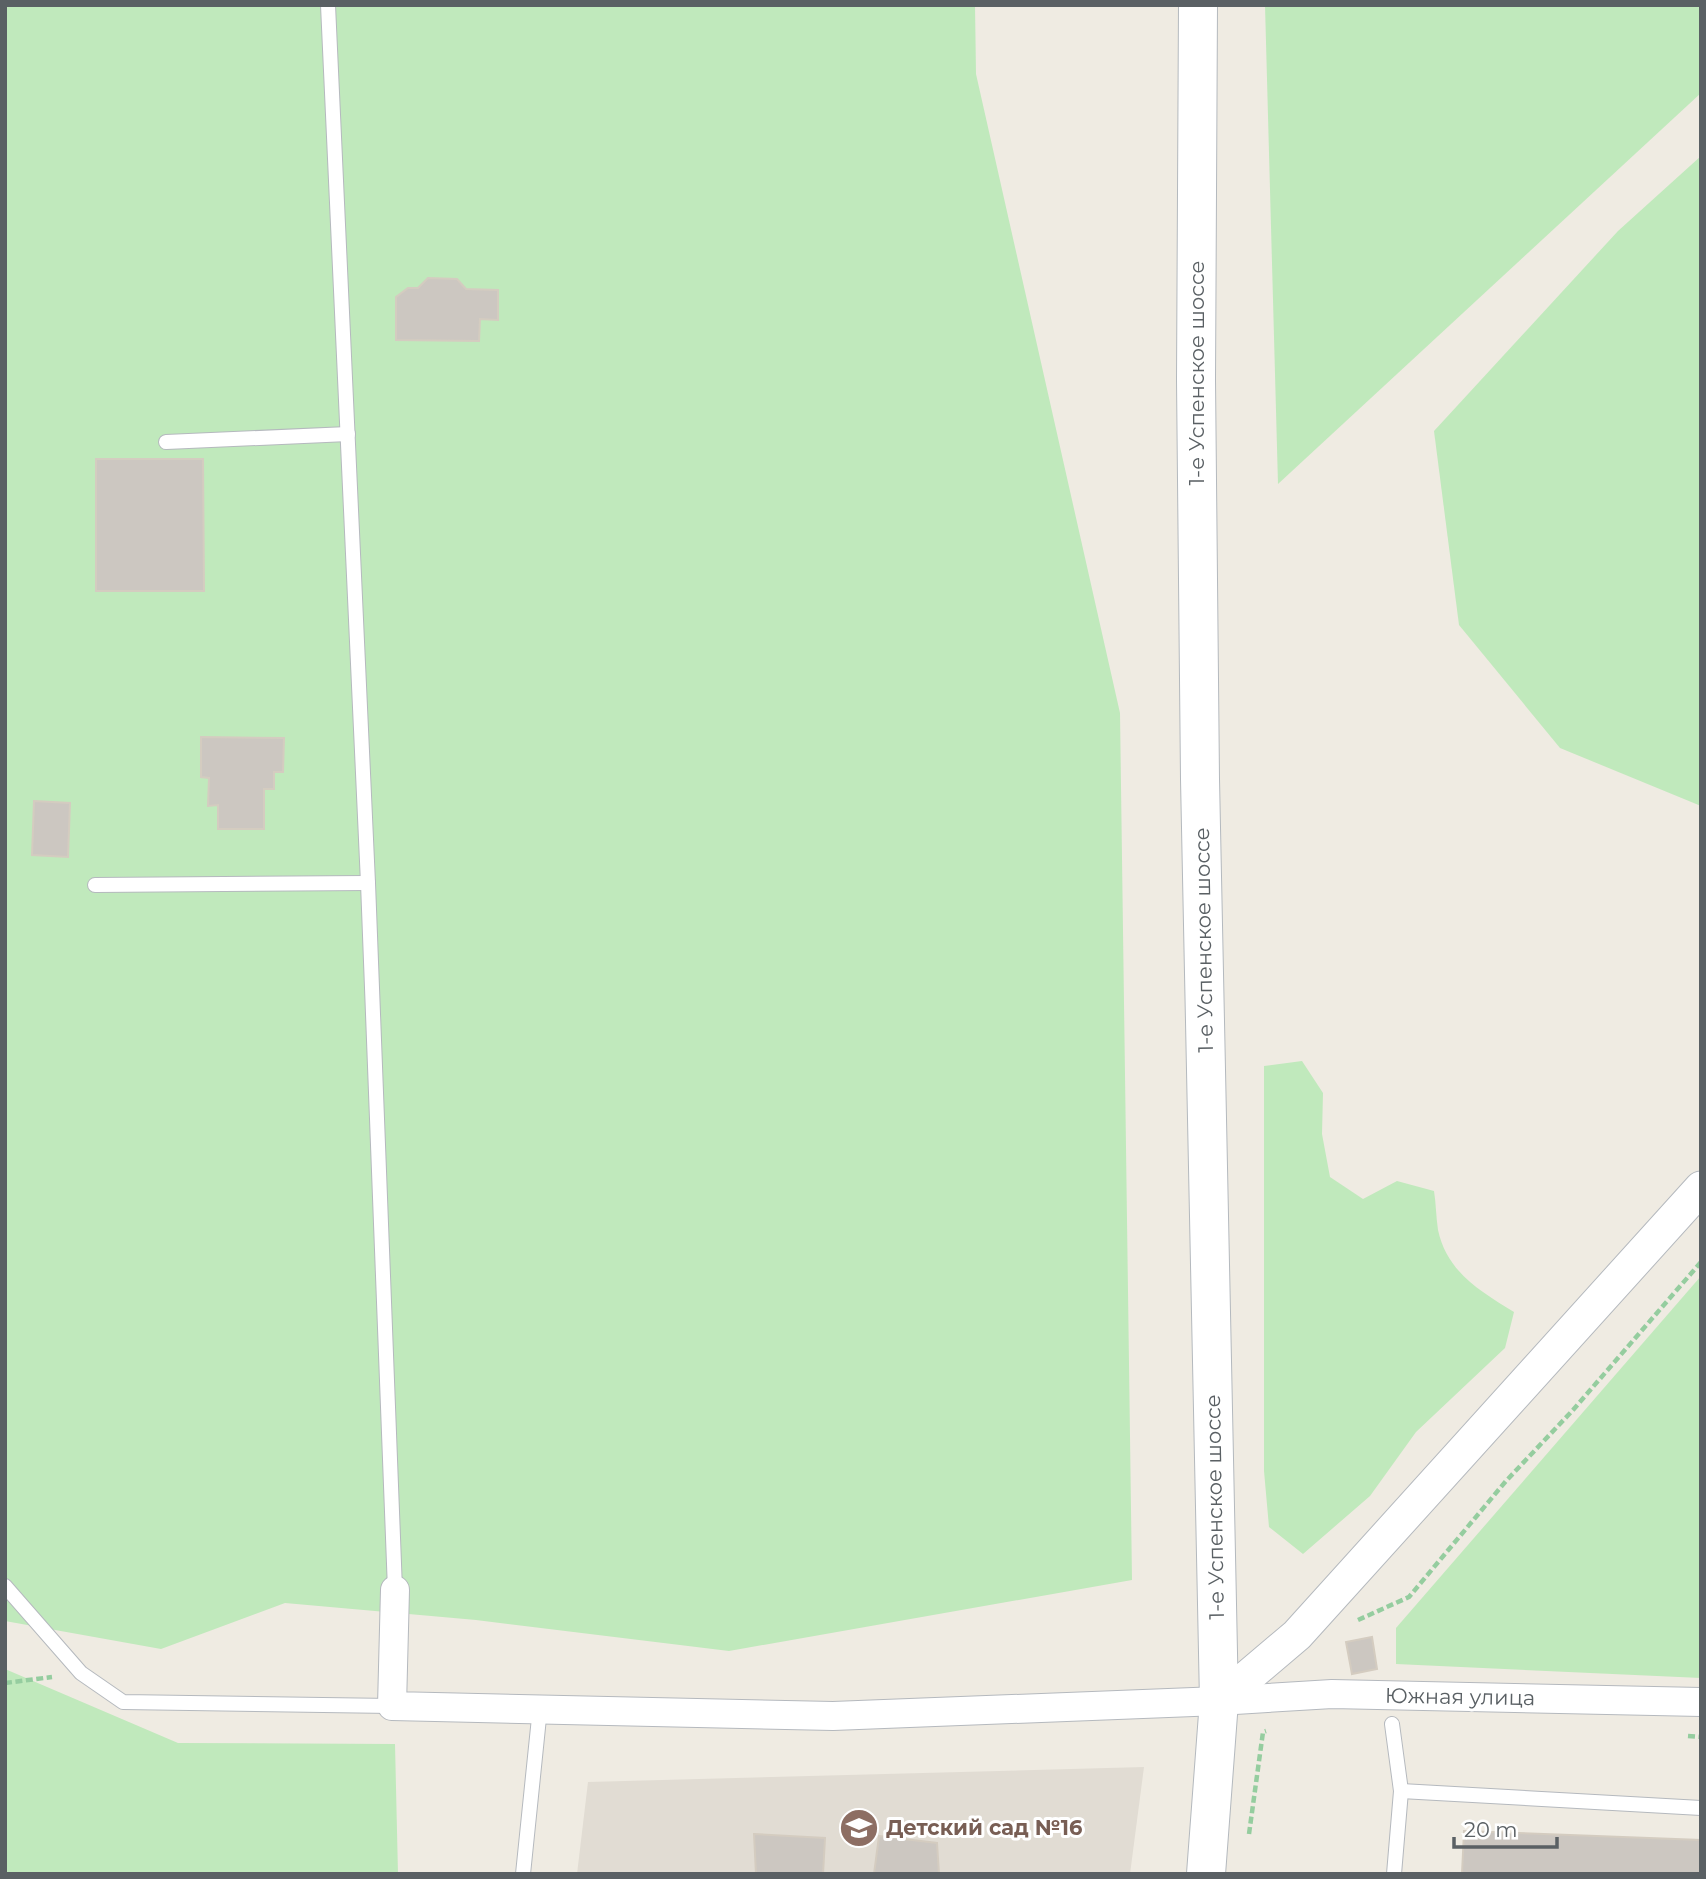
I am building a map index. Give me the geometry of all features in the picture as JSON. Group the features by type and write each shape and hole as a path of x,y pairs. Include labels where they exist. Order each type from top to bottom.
{"main road":[{"name":"1-е Успенское шоссе","path":"1198,5 1196,394 1199,724 1219,1701 1206,1874"}],"street":[{"path":"1219,1701 1297,1635 1701,1188"},
{"path":"392,1706 395,1590"},
{"name":"Южная улица","path":"392,1706 540,1707 833,1716 1332,1694 1701,1702"}],"lane":[{"path":"328,5 368,883 395,1590"},
{"path":"166,442 348,435"},
{"path":"95,885 368,883"},
{"path":"5,1586 81,1673 123,1702 392,1706"},
{"path":"523,1874 540,1707"},
{"path":"1392,1724 1401,1791 1394,1874"},
{"path":"1401,1791 1701,1808"}],"path":[{"path":"1352,1623 1409,1597 1506,1481 1573,1410 1701,1262"},
{"path":"5,1683 81,1673"},
{"path":"1249,1835 1263,1732"}],"shaded area":[{"name":"Детский сад №16","path":"1144,1767 1130,1874 577,1874 588,1782"}],"green space":[{"path":"5,5 975,5 976,74 1120,713 1132,1580 729,1651 476,1620 285,1603 161,1649 5,1621"},
{"path":"1265,5 1701,5 1701,93 1278,484"},
{"path":"1701,156 1701,806 1560,748 1459,625 1434,431 1618,231"},
{"path":"1302,1061 1323,1093 1322,1134 1330,1177 1363,1199 1397,1181 1434,1191 1438,1230 1449,1258 1477,1288 1514,1312 1505,1348 1416,1432 1370,1496 1303,1554 1269,1527 1264,1471 1264,1066"},
{"path":"1701,1276 1701,1678 1396,1664 1396,1628"},
{"path":"5,1669 178,1743 395,1744 398,1874 5,1874"}],"building":[{"path":"428,278 457,279 466,289 498,290 498,320 480,319 479,341 396,340 396,297 408,288 418,288"},
{"path":"96,459 203,459 204,591 96,591"},
{"path":"201,737 284,738 283,772 274,772 274,789 264,789 264,829 218,829 218,805 208,806 209,778 201,777"},
{"path":"34,801 70,803 68,857 32,855"},
{"path":"1372,1637 1377,1669 1352,1674 1346,1642"},
{"path":"1464,1831 1701,1840 1701,1874 1462,1874"},
{"path":"754,1834 825,1838 823,1874 756,1874"},
{"path":"879,1836 937,1843 939,1874 874,1874"}],"place":[{"name":"Детский сад №16","path":"859,1828"}]}
